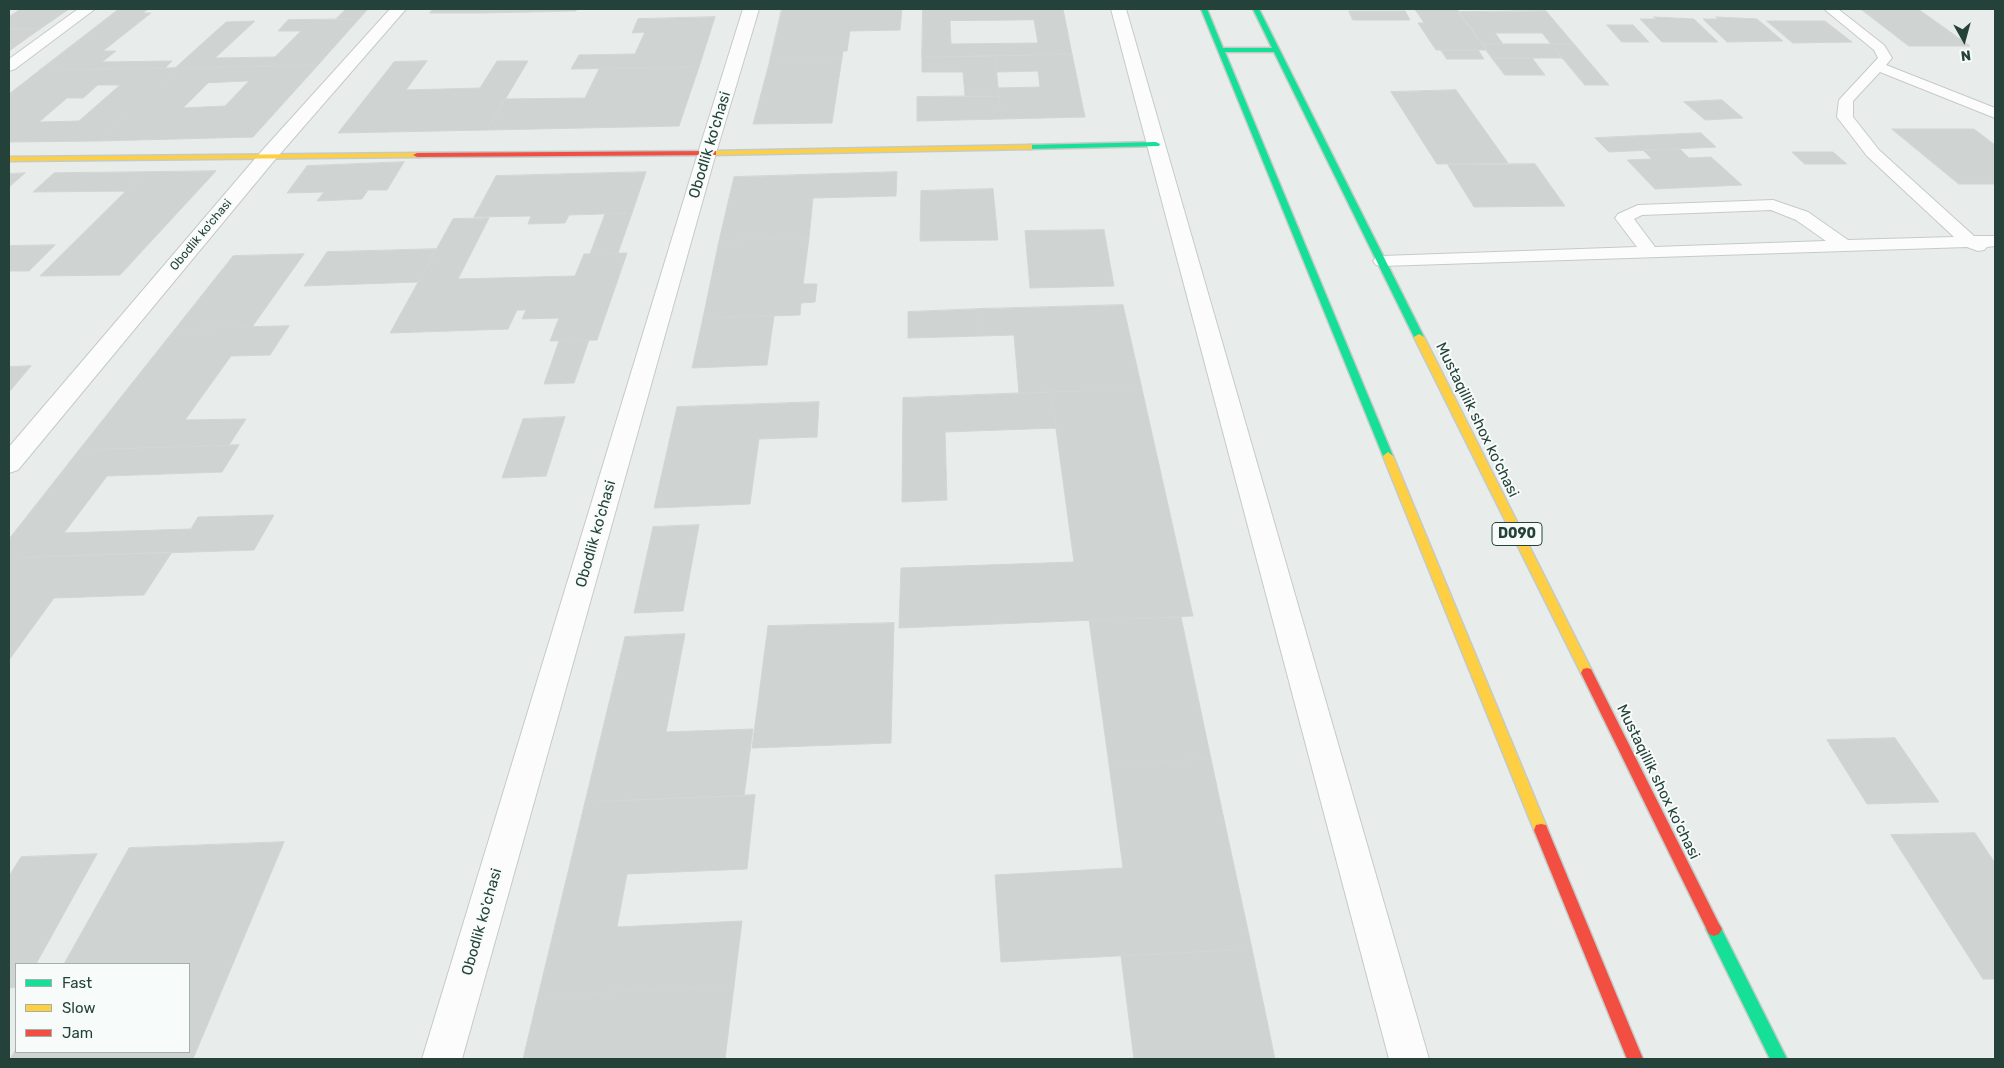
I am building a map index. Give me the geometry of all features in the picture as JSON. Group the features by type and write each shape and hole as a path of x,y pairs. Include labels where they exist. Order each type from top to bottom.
{"main road":[{"path":"1204,9 1636,1059"},
{"name":"Mustaqillik shox ko'chasi","path":"1256,9 1779,1059"},
{"path":"1222,50 1276,50"},
{"path":"9,159 707,154 1156,144"}],"street":[{"path":"9,66 87,9"},
{"name":"Obodlik ko'chasi","path":"9,464 266,158 398,9"},
{"name":"Obodlik ko'chasi","path":"442,1059 751,9"},
{"path":"1118,9 1409,1059"}],"lane":[{"path":"1830,9 1879,48 1885,58 1846,100 1845,117 1873,152 1970,242 1995,254"},
{"path":"1877,66 1995,114"},
{"path":"1650,252 1624,218 1638,210 1773,205 1802,216 1844,246"},
{"path":"1382,261 1995,241"}],"building":[{"path":"21,9 69,9 40,29 9,29 9,17"},
{"path":"119,9 148,9 143,13 151,13 103,51 116,51 102,62 172,61 165,68 40,70"},
{"path":"346,9 368,9 359,19 335,20"},
{"path":"433,9 485,9 482,13 430,13"},
{"path":"485,9 577,9 576,11 482,13"},
{"path":"782,9 902,9 900,30 850,31 847,51 843,51 842,58 770,60"},
{"path":"923,9 1063,9 1072,54 922,57","holes":["1034,20 1038,43 951,44 950,21"]},
{"path":"1415,9 1457,9 1487,50 1436,50 1418,23 1424,23"},
{"path":"1861,9 1918,9 1970,46 1909,46"},
{"path":"1349,11 1405,11 1410,20 1353,20"},
{"path":"1546,11 1574,44 1551,44 1542,33 1495,33 1503,44 1482,44 1458,12"},
{"path":"715,17 699,67 571,69 579,55 635,54 645,32 632,33 638,19"},
{"path":"1654,17 1694,19 1718,42 1662,42 1640,19 1656,19"},
{"path":"1716,17 1757,19 1783,41 1727,42 1703,19 1719,19"},
{"path":"359,19 318,65 175,68 226,22 255,21 215,58 275,57 301,31 278,31 288,20"},
{"path":"1767,21 1825,21 1852,42 1793,43"},
{"path":"1607,25 1633,25 1649,42 1622,42"},
{"path":"9,29 40,29 9,51"},
{"path":"1482,44 1551,44 1562,58 1492,58"},
{"path":"1551,44 1574,44 1609,85 1585,85"},
{"path":"1441,50 1478,50 1484,59 1447,59"},
{"path":"1072,54 1085,117 1001,119 998,88 1040,87 1038,71 997,72 995,56"},
{"path":"995,56 999,96 965,96 963,72 922,72 922,57"},
{"path":"842,58 832,123 753,124 770,60"},
{"path":"1492,58 1532,58 1545,75 1505,75"},
{"path":"427,61 406,90 480,88 497,61 528,61 487,130 338,133 394,62"},
{"path":"318,65 253,137 99,141 179,68","holes":["249,81 225,106 183,108 208,83"]},
{"path":"699,67 679,126 487,130 506,99 585,98 599,69"},
{"path":"179,68 99,141 9,142 9,94 40,70","holes":["98,85 120,85 79,121 39,122 67,98 83,98"]},
{"path":"1456,90 1508,163 1437,164 1391,92"},
{"path":"999,96 1001,119 917,121 917,97"},
{"path":"1722,100 1743,118 1705,120 1684,102"},
{"path":"1892,129 1974,129 1995,145 1995,184 1959,184"},
{"path":"1701,133 1716,147 1609,152 1595,138"},
{"path":"1680,149 1689,158 1711,157 1742,185 1655,189 1627,160 1652,159 1643,150"},
{"path":"1792,152 1833,152 1847,164 1805,164"},
{"path":"404,162 387,190 368,190 362,199 317,201 324,192 287,193 307,166"},
{"path":"1535,164 1565,206 1474,207 1448,165"},
{"path":"216,171 120,275 40,276 145,172"},
{"path":"145,172 126,191 33,192 54,173"},
{"path":"646,172 632,213 569,215 565,223 528,224 531,216 474,217 496,176"},
{"path":"897,172 896,196 813,198 809,238 719,241 734,177"},
{"path":"25,173 9,187 9,174"},
{"path":"993,189 998,240 920,241 921,191"},
{"path":"632,213 618,253 590,254 605,214"},
{"path":"489,218 458,279 575,276 584,254 627,253 597,340 550,341 559,318 522,319 526,310 517,310 508,329 390,333 453,219"},
{"path":"1104,230 1114,286 1030,288 1025,231"},
{"path":"809,238 803,284 817,284 815,302 801,303 800,315 703,318 719,241"},
{"path":"55,245 29,271 9,271 9,246"},
{"path":"437,249 418,282 304,286 327,252"},
{"path":"304,254 252,327 175,329 233,256"},
{"path":"1123,305 1142,389 1019,393 1014,335 981,336 979,309"},
{"path":"979,309 981,336 908,338 908,312"},
{"path":"774,316 767,365 692,368 703,318"},
{"path":"289,326 270,355 231,356 185,420 246,419 229,445 79,450 175,329"},
{"path":"589,340 574,383 544,384 559,341"},
{"path":"31,366 9,392 9,367"},
{"path":"1142,389 1193,616 899,628 901,568 1074,562 1051,392"},
{"path":"1051,392 1056,428 945,432 947,500 902,502 903,398"},
{"path":"819,402 817,437 759,439 750,504 654,508 677,407"},
{"path":"565,417 546,476 502,478 523,419"},
{"path":"239,445 222,472 107,476 64,533 191,529 198,517 274,515 254,550 9,558 9,539 79,450"},
{"path":"699,525 683,611 634,613 653,527"},
{"path":"172,552 144,595 54,598 9,660 9,558"},
{"path":"1181,617 1211,759 1109,764 1089,620"},
{"path":"894,623 891,743 752,748 768,626"},
{"path":"685,634 666,732 753,729 744,796 585,802 625,637"},
{"path":"1895,738 1939,802 1867,804 1827,740"},
{"path":"1211,759 1252,949 1001,962 995,875 1123,868 1109,764"},
{"path":"755,795 747,869 627,874 617,927 742,921 734,986 538,996 585,802"},
{"path":"1975,833 1995,863 1995,979 1983,979 1891,835"},
{"path":"284,842 193,1059 10,1059 15,1051 15,1053 190,1053 190,963 65,963 129,848"},
{"path":"97,854 37,963 15,963 15,987 9,988 9,876 21,857"},
{"path":"1252,949 1275,1059 1134,1059 1121,956"},
{"path":"734,986 725,1059 523,1059 538,996"}],"traffic: fast":[{"path":"1204,9 1388,456"},
{"path":"1256,9 1419,337"},
{"path":"1222,50 1276,50"},
{"path":"1029,147 1156,144"},
{"path":"1714,929 1779,1059"}],"traffic: slow":[{"path":"713,153 1029,147"},
{"path":"9,159 417,155"},
{"path":"1419,337 1587,673"},
{"path":"1388,456 1541,830"}],"traffic: jam":[{"path":"417,155 713,153"},
{"path":"1587,673 1714,929"},
{"path":"1541,830 1635,1059"}]}
